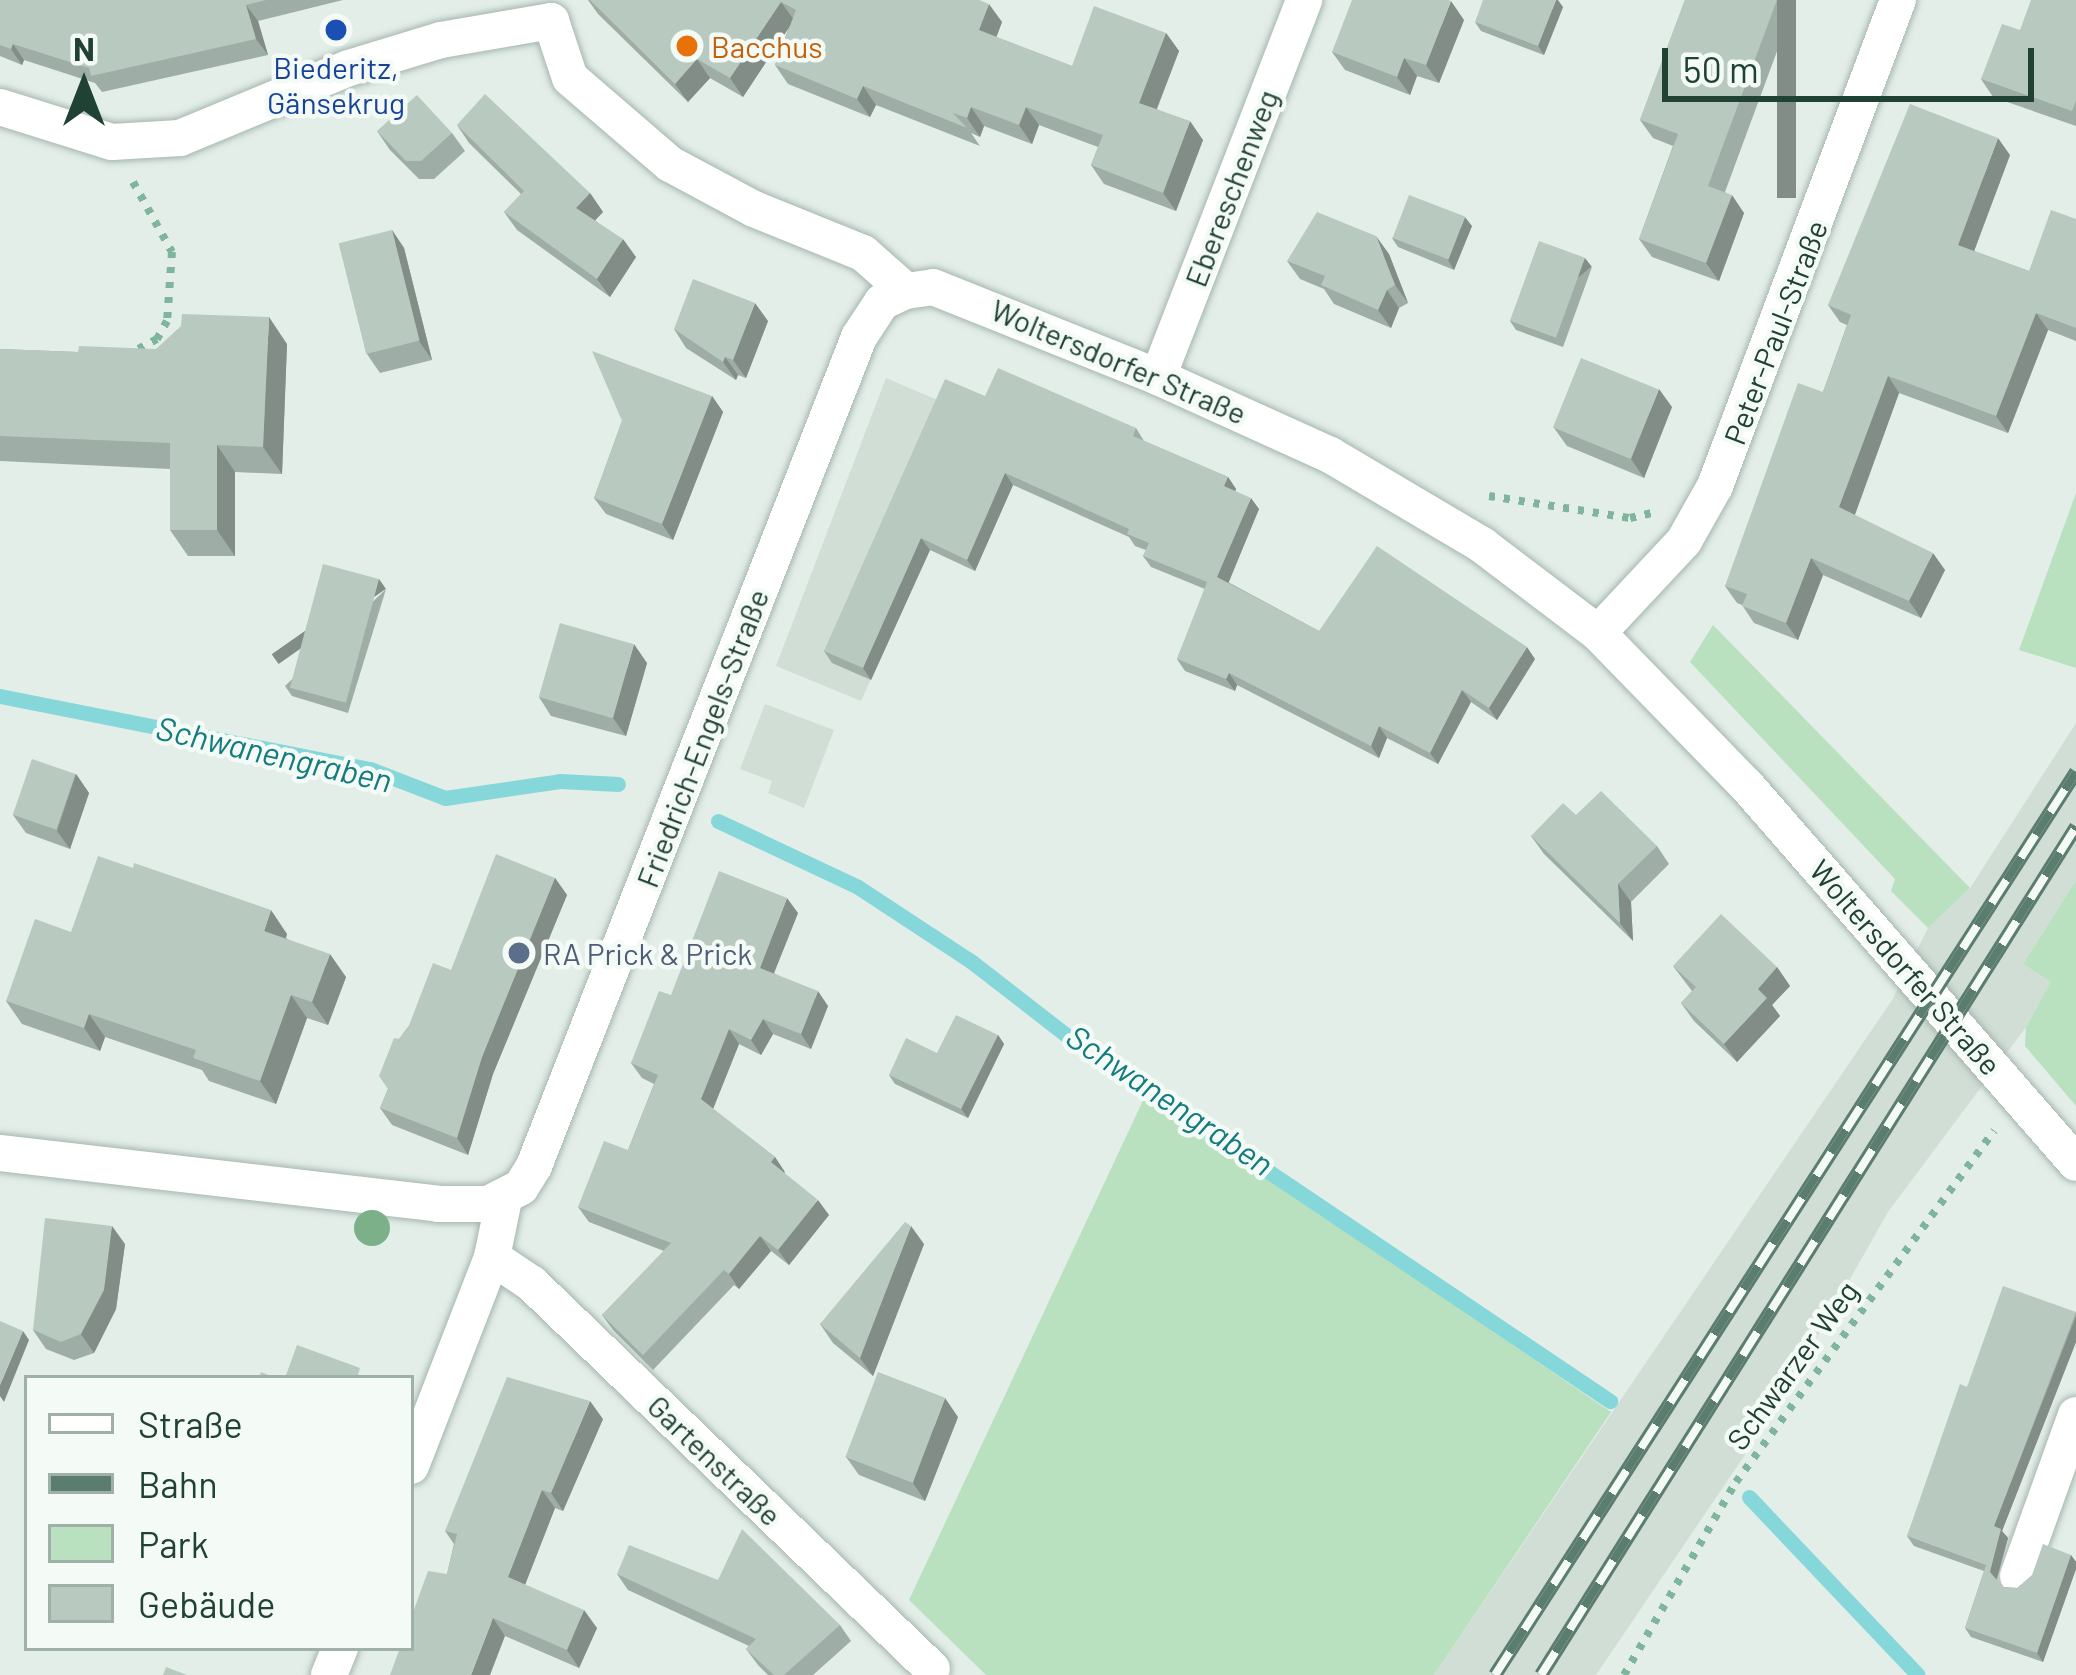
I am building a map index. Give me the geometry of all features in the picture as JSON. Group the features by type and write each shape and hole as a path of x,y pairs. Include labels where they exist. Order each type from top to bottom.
{"street":[{"name":"Ebereschenweg","path":"1158,377 1304,0"},
{"name":"Peter-Paul-Straße","path":"1598,633 1662,568 1702,513 1734,445 1898,0"},
{"path":"0,107 112,142 181,138 349,68 550,7 570,78 670,164 754,209 863,253 906,290"},
{"name":"Woltersdorfer Straße","path":"906,290 933,287 961,295 1281,430 1482,545 1598,633 1747,786 2076,1163"},
{"name":"Friedrich-Engels-Straße","path":"414,1458 492,1257 504,1199 534,1166 859,337 875,309 906,290"},
{"path":"0,1153 438,1204 504,1199"},
{"name":"Gartenstraße","path":"492,1257 532,1284 932,1669"},
{"path":"2018,1576 2076,1414"}],"path":[{"path":"157,339 170,353"},
{"path":"1473,494 1630,518 1658,512 1666,502"},
{"name":"Schwarzer Weg","path":"1624,1675 1736,1482 2020,1097"}],"shaded area":[{"path":"886,378 987,421 861,701 776,666"},
{"path":"765,704 834,730 804,808 768,793 772,781 740,769"},
{"path":"2076,723 2076,880 2023,964 2052,982 2026,1027 1888,1212 1778,1406 1596,1675 1434,1675 1892,1000 1928,928 1970,888"}],"green space":[{"path":"2076,493 2076,668 2019,650"},
{"path":"1713,625 1970,888 1928,928 1891,891 1895,879 1690,662"},
{"path":"2076,880 2076,1106 2025,1046 2026,1027 2051,982 2023,964"},
{"path":"1146,1094 1611,1412 1434,1675 986,1675 909,1600"}],"building":[{"path":"0,0 266,0 246,5 256,39 91,76 89,68 13,44 11,49 0,45"},
{"path":"590,0 979,0 989,4 979,30 1072,66 1094,6 1166,33 1139,103 1190,121 1163,193 1091,165 1103,135 1026,107 1019,125 971,107 967,118 953,113 967,128 863,86 857,99 775,65 796,10 781,2 730,78 697,59 675,84"},
{"path":"1352,0 1451,1 1426,65 1404,58 1397,77 1332,52"},
{"path":"1483,0 1556,0 1538,46 1475,22"},
{"path":"1685,0 1777,0 1708,186 1732,195 1706,263 1639,239 1678,134 1640,120"},
{"path":"2031,0 2076,0 2076,101 2072,111 1981,79 2002,24 2020,30"},
{"path":"485,94 590,193 576,208 623,239 597,279 504,212 524,191 457,125"},
{"path":"417,95 452,133 421,161 406,161 377,131"},
{"path":"1910,104 1998,138 1958,245 2029,271 2051,210 2076,219 2076,328 2036,313 1996,416 1888,376 1839,507 1933,553 1909,601 1811,558 1786,623 1742,606 1747,594 1725,586 1798,383 1823,392 1851,315 1828,305"},
{"path":"1409,195 1465,217 1449,259 1393,238"},
{"path":"1317,212 1376,236 1395,285 1387,290 1378,310 1321,285 1325,276 1287,261"},
{"path":"392,230 420,341 366,354 339,243"},
{"path":"1539,241 1585,258 1556,338 1510,321"},
{"path":"693,279 755,303 733,360 725,357 723,362 674,329"},
{"path":"182,314 269,317 263,447 217,445 217,530 170,530 170,443 0,436 0,349 156,349 181,326"},
{"path":"592,351 712,396 662,524 594,498 622,421"},
{"path":"1581,358 1659,389 1631,459 1553,428"},
{"path":"998,368 1136,428 1133,436 1228,477 1224,486 1251,498 1217,577 1319,631 1377,546 1527,647 1489,708 1462,690 1430,753 1379,726 1371,746 1229,673 1226,679 1177,659 1207,582 1143,556 1149,543 1127,534 1129,529 1005,473 967,560 921,538 863,668 824,651 945,379 985,396"},
{"path":"323,564 379,579 346,703 290,688"},
{"path":"560,623 634,644 613,718 539,697"},
{"path":"32,759 75,774 56,830 13,815"},
{"path":"1601,791 1657,846 1618,884 1620,923 1531,836 1563,803 1576,815"},
{"path":"496,854 555,878 482,1057 457,1138 380,1108 388,1089 379,1076 394,1038 399,1039 408,1028 433,963 451,970"},
{"path":"98,856 133,868 134,863 271,910 264,931 330,954 312,1002 291,995 260,1081 193,1058 196,1050 89,1014 84,1028 6,1001 35,919 71,932"},
{"path":"719,871 787,898 760,968 818,991 801,1034 763,1019 751,1040 729,1029 701,1099 775,1157 771,1162 818,1200 778,1250 760,1236 729,1274 724,1270 643,1355 602,1315 671,1243 578,1207 604,1141 628,1150 658,1075 631,1063 659,991 671,995"},
{"path":"1721,914 1777,967 1758,989 1767,998 1724,1044 1681,1003 1696,987 1673,966"},
{"path":"956,1015 998,1035 961,1109 889,1075 906,1038 937,1053"},
{"path":"45,1218 112,1226 104,1290 81,1334 61,1342 33,1330"},
{"path":"905,1222 911,1226 860,1358 820,1324"},
{"path":"2003,1286 2076,1312 1994,1526 2001,1529 1990,1572 2003,1587 2017,1588 2032,1575 2043,1544 2071,1555 2037,1653 1965,1628 1986,1565 1907,1536 1960,1384 1967,1387"},
{"path":"0,1321 23,1331 0,1385"},
{"path":"297,1345 360,1368 358,1375 286,1375"},
{"path":"878,1372 945,1398 913,1483 845,1457"},
{"path":"507,1377 590,1401 551,1493 542,1490 508,1577 584,1610 567,1650 493,1618 471,1675 390,1675 399,1651 414,1651 414,1610 428,1571 447,1574 457,1534 445,1531"},
{"path":"742,1529 840,1625 784,1675 774,1675 746,1649 756,1639 617,1574 629,1545 718,1580"},
{"path":"166,1667 187,1675 163,1675"}],"waterway":[{"name":"Schwanengraben","path":"0,696 370,769 445,798 560,781 618,784"},
{"name":"Schwanengraben","path":"718,821 858,887 972,962 1070,1038 1610,1401"},
{"name":"Schwanengraben","path":"1749,1497 1918,1675"}],"railway":[{"path":"1495,1675 2076,772"},
{"path":"1541,1675 2076,827"}],"place":[{"name":"Biederitz, Gänsekrug","path":"336,30"},
{"name":"Bacchus","path":"687,46"},
{"name":"RA Prick & Prick","path":"519,953"}]}
